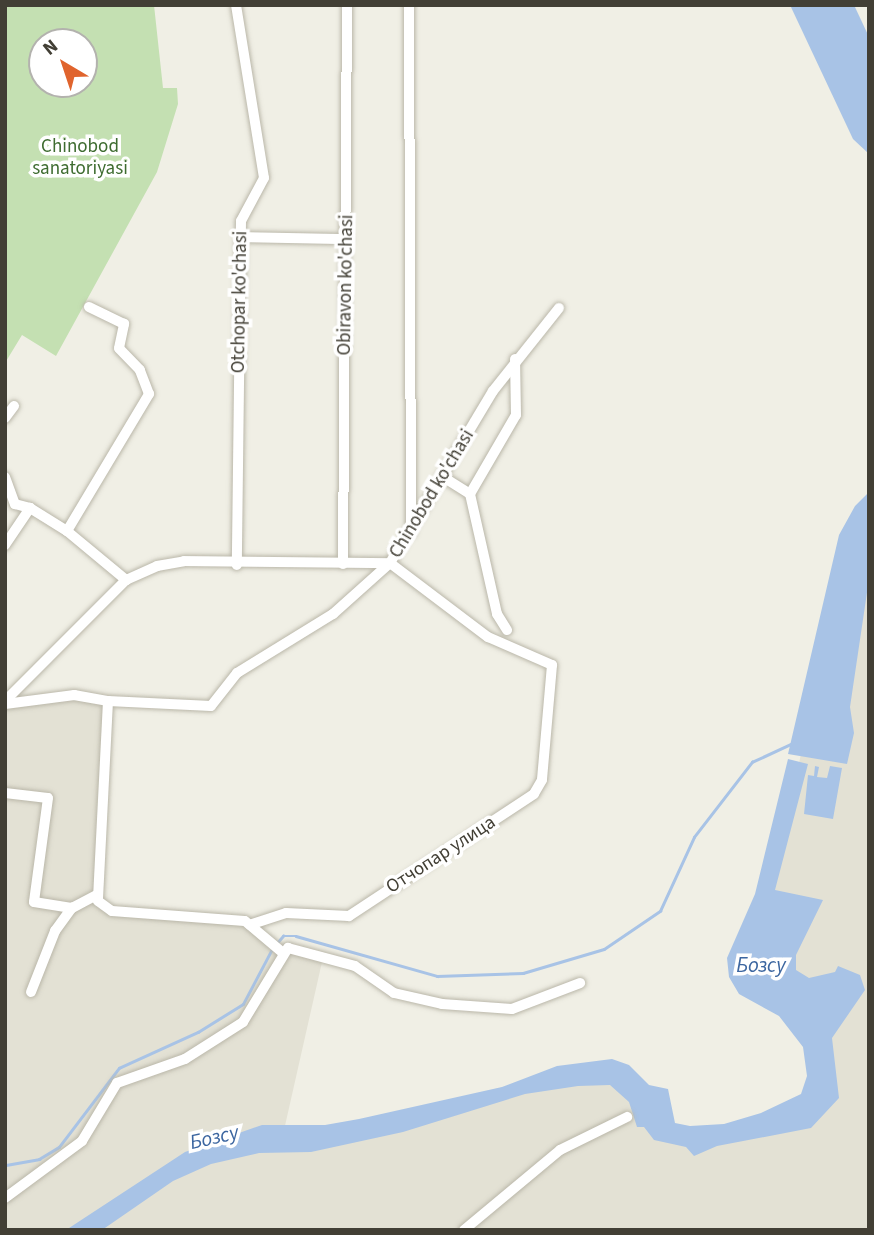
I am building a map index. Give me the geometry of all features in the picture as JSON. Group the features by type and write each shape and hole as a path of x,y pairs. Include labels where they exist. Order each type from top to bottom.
{"street":[{"name":"Otchopar ko'chasi","path":"236,5 264,178 241,221 237,565"},
{"name":"Obiravon ko'chasi","path":"343,564 348,5"},
{"path":"409,5 411,534"},
{"path":"241,237 347,239"},
{"path":"66,531 149,394 140,369 119,348 124,324 89,307"},
{"name":"Chinobod ko'chasi","path":"5,703 74,695 108,701 208,708 237,673 333,614 390,563 411,534 516,359 559,309"},
{"path":"508,630 497,614 470,494 516,415 516,359"},
{"path":"5,418 14,406"},
{"path":"5,477 15,504 30,508 66,531 126,580"},
{"path":"443,477 470,494"},
{"path":"5,545 30,508"},
{"path":"5,703 126,580 157,566 184,561 237,565 390,563"},
{"name":"Отчопар улица","path":"96,895 111,911 250,925 286,913 349,916 534,794 542,780 553,696 552,665 488,637 390,563"},
{"path":"31,992 55,931 72,908 96,895 108,701"},
{"path":"5,793 48,798 33,901 72,908"},
{"path":"250,925 282,952"},
{"path":"6,1198 82,1141 117,1083 185,1059 243,1022 282,952 295,947 355,966 394,993 442,1004 512,1009 580,983"},
{"path":"464,1230 560,1150 627,1117"}],"shaded area":[{"path":"869,535 869,1230 80,1230 196,1160 592,1066 668,1129 788,1122 829,1069 765,930 804,739"},
{"path":"92,697 108,701 100,900 113,909 245,919 294,954 322,962 282,1139 244,1144 74,1230 5,1230 5,709"}],"green space":[{"name":"Chinobod sanatoriyasi","path":"5,5 154,5 163,88 177,88 178,104 157,172 56,356 22,335 5,363"}],"water":[{"path":"790,5 854,5 869,37 869,154 853,139"},
{"path":"869,492 869,579 850,707 854,733 847,764 788,754 839,535 855,506"},
{"name":"Бозсу","path":"788,759 808,764 775,890 823,900 796,955 796,970 809,978 835,972 838,966 860,975 865,990 832,1038 839,1098 811,1128 717,1146 694,1156 686,1147 654,1140 644,1127 637,1127 629,1102 610,1085 578,1086 525,1094 403,1132 311,1152 259,1153 211,1164 173,1181 102,1230 66,1230 185,1152 262,1125 325,1125 359,1119 502,1087 557,1066 612,1059 629,1065 649,1085 668,1089 675,1123 690,1126 724,1124 761,1113 801,1094 807,1076 803,1047 779,1016 739,994 729,977 727,958 755,894"},
{"path":"815,766 819,767 817,777 827,778 830,766 842,768 833,819 804,814 808,775 814,776"}],"waterway":[{"path":"276,944 283,936 296,936 437,976 523,973 604,949 660,911 694,837 752,762 791,744"},
{"path":"6,1165 39,1159 59,1147 119,1068 198,1032 243,1004 272,949"}]}
